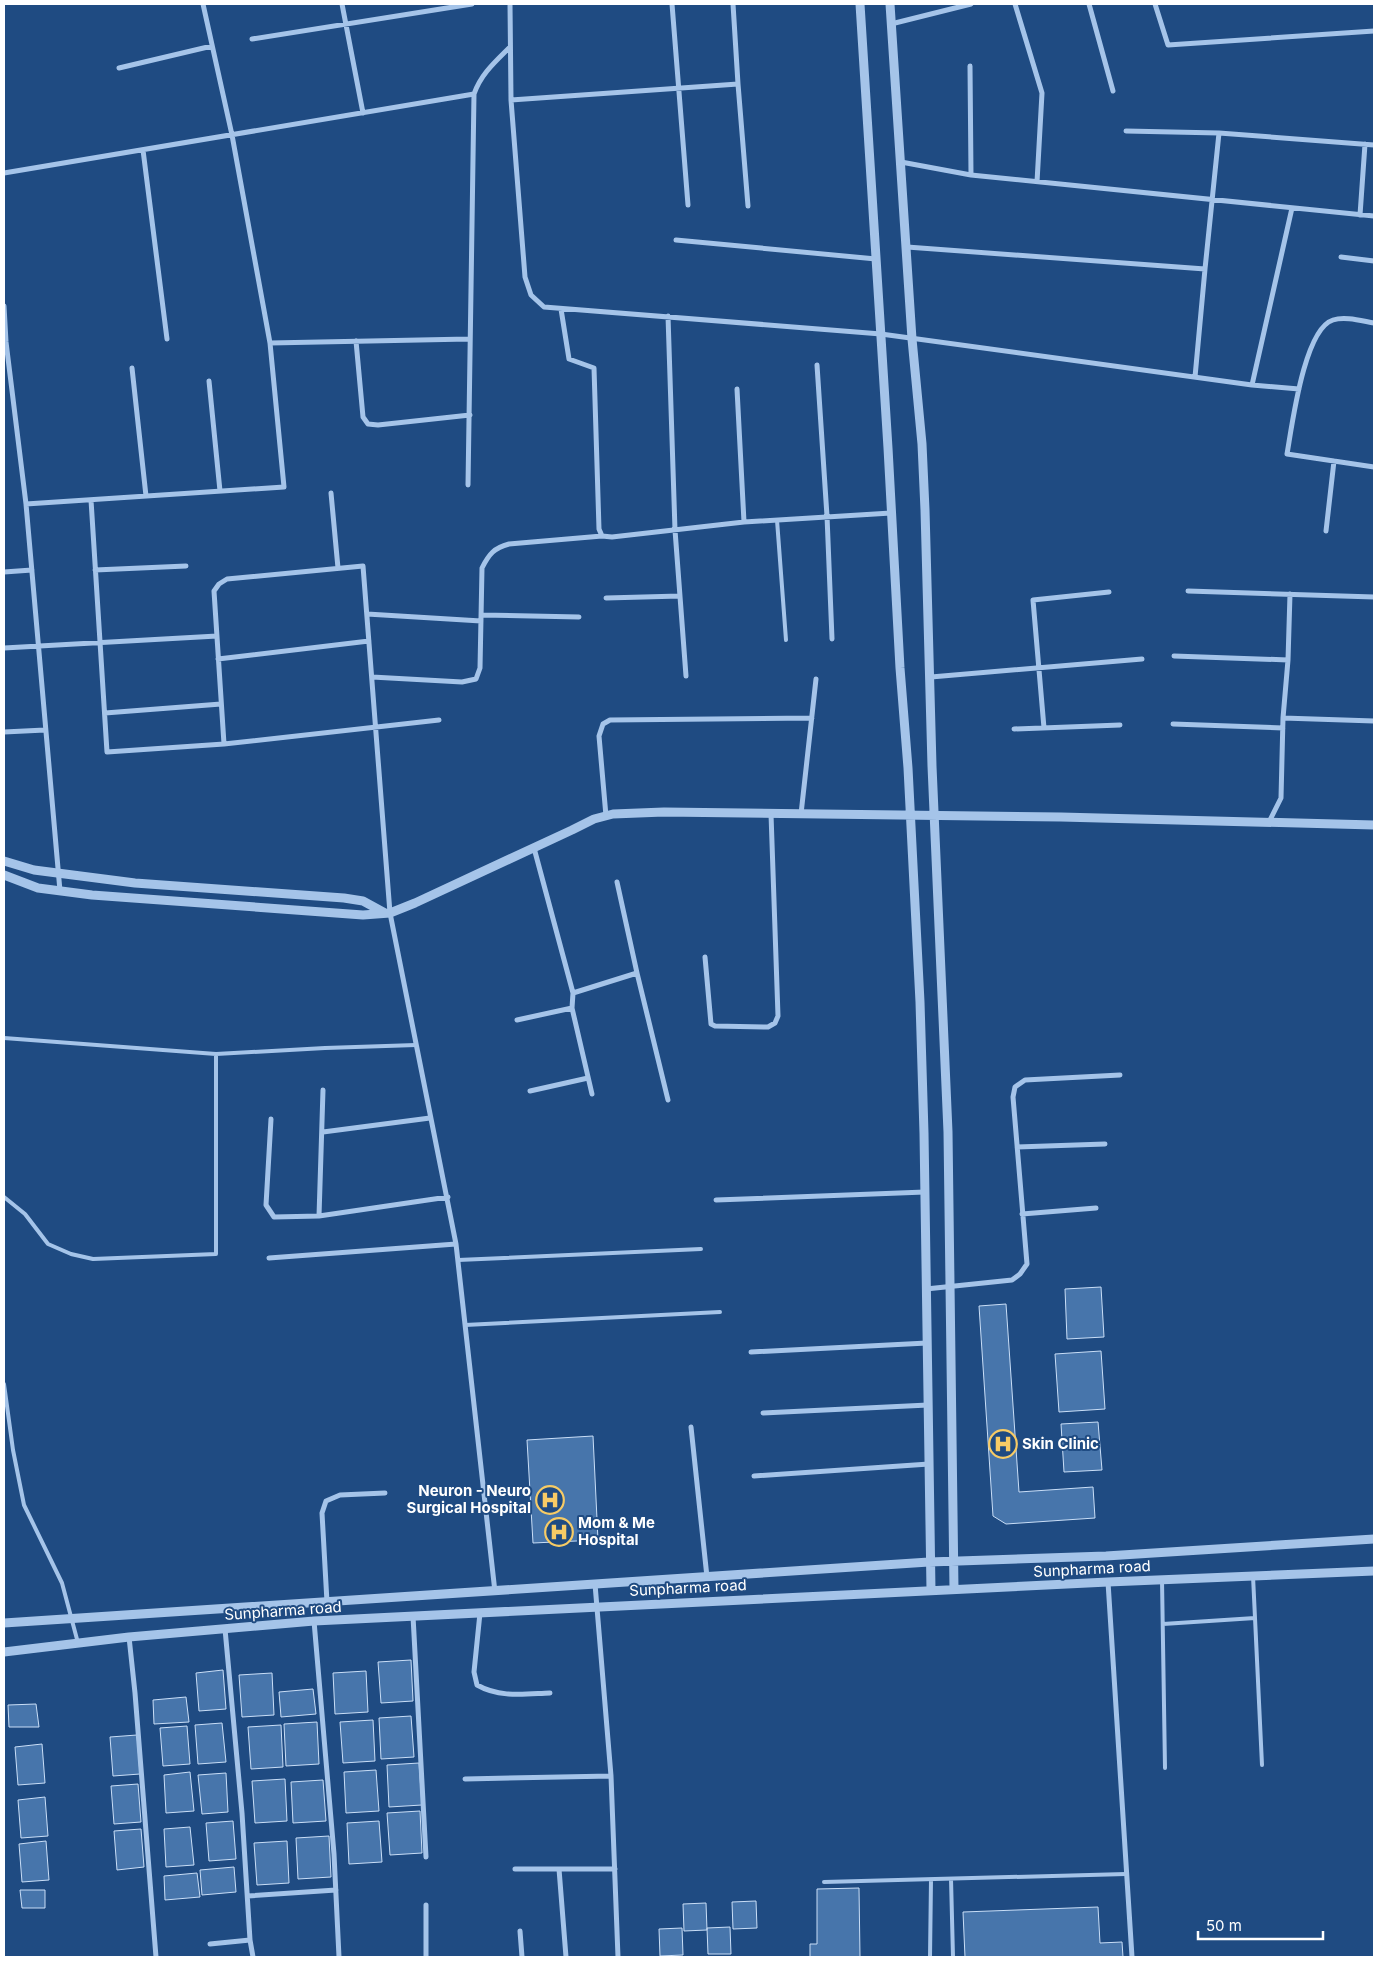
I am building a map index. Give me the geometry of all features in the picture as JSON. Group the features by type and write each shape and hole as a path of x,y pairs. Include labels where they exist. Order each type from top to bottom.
{"street":[{"path":"26,504 284,487 270,343 232,135 202,4"},
{"path":"342,4 363,113"},
{"path":"252,39 472,4"},
{"path":"510,4 511,100 525,277 530,295 544,306 561,309 881,334 1252,386 1299,389"},
{"path":"672,4 688,204"},
{"path":"733,4 748,206"},
{"path":"860,4 911,815 920,1012 925,1192 929,1562 931,1590"},
{"path":"890,4 912,339 922,444 934,815 948,1132 954,1589"},
{"path":"891,24 971,4"},
{"path":"1015,4 1042,93 1038,182"},
{"path":"1089,4 1113,91"},
{"path":"1155,4 1168,45 1374,31"},
{"path":"118,68 212,46"},
{"path":"468,485 474,94 478,82 485,72 510,47"},
{"path":"970,66 971,175"},
{"path":"511,100 738,84"},
{"path":"4,173 474,94"},
{"path":"1126,131 1219,133 1374,145"},
{"path":"1195,377 1219,133"},
{"path":"1360,215 1365,144"},
{"path":"143,150 167,339"},
{"path":"901,162 971,175 1374,216"},
{"path":"1252,386 1292,208"},
{"path":"676,240 877,259"},
{"path":"907,247 1205,269"},
{"path":"1341,256 1374,261"},
{"path":"4,306 5,342 26,504 57,874 60,891"},
{"path":"561,309 569,359 594,368 598,529 602,536"},
{"path":"668,316 675,530 686,676"},
{"path":"1374,323 1345,319 1333,320 1323,325 1308,352 1287,454 1374,467"},
{"path":"270,343 470,339"},
{"path":"356,341 363,417 368,424 378,425 470,415"},
{"path":"817,365 827,516 832,639"},
{"path":"132,368 146,496"},
{"path":"208,381 220,491"},
{"path":"737,388 744,522"},
{"path":"1326,531 1334,461"},
{"path":"331,493 338,568"},
{"path":"91,500 107,752 224,744 440,720"},
{"path":"372,677 462,682 476,679 480,668 482,568 489,554 497,547 508,544 602,536 612,537 744,522 891,513"},
{"path":"95,570 186,566"},
{"path":"224,744 214,591 219,584 227,579 363,566 376,727 387,913 448,1197 456,1244 495,1592"},
{"path":"4,572 32,570"},
{"path":"1188,591 1374,597"},
{"path":"1044,728 1032,600 1108,592"},
{"path":"1269,822 1281,798 1283,718 1288,660 1290,594"},
{"path":"606,598 680,596"},
{"path":"367,614 481,618 579,618"},
{"path":"4,648 216,636"},
{"path":"218,659 369,641"},
{"path":"1174,656 1288,660"},
{"path":"931,677 1142,659"},
{"path":"801,814 816,679"},
{"path":"105,713 221,704"},
{"path":"606,816 599,736 604,724 610,720 812,718"},
{"path":"1283,718 1374,722"},
{"path":"1173,724 1283,728"},
{"path":"1014,730 1120,725"},
{"path":"4,732 45,730"},
{"path":"4,875 38,888 92,895 238,904 322,913 363,915 387,913 415,904 594,819 606,816 664,812 934,815 1374,825"},
{"path":"705,957 711,1024 715,1026 768,1027 775,1023 778,1016 771,814"},
{"path":"534,848 573,993 572,1008 592,1094"},
{"path":"4,861 34,870 57,874 135,883 344,898 363,901 387,913"},
{"path":"617,882 668,1100"},
{"path":"573,993 637,974"},
{"path":"517,1020 572,1008"},
{"path":"926,1289 950,1288 1012,1280 1020,1274 1027,1264 1013,1097 1016,1087 1025,1080 1120,1076"},
{"path":"530,1091 588,1078"},
{"path":"320,1216 323,1090"},
{"path":"271,1118 266,1205 274,1217 320,1216 448,1197"},
{"path":"323,1132 430,1118"},
{"path":"1017,1147 1106,1144"},
{"path":"716,1200 925,1192"},
{"path":"1022,1214 1096,1208"},
{"path":"269,1258 456,1244"},
{"path":"751,1352 927,1343"},
{"path":"763,1413 928,1405"},
{"path":"691,1427 707,1576"},
{"path":"754,1476 929,1464"},
{"path":"327,1602 322,1513 326,1501 340,1495 385,1493"},
{"name":"Sunpharma road","path":"4,1623 929,1562 1097,1556 1374,1539"},
{"name":"Sunpharma road","path":"4,1652 129,1636 314,1621 931,1590 1374,1571"},
{"path":"1108,1582 1132,1957"},
{"path":"596,1584 611,1776 618,1957"},
{"path":"480,1613 474,1672 477,1685 488,1691 503,1694 550,1693"},
{"path":"413,1616 426,1857"},
{"path":"314,1621 336,1890 339,1957"},
{"path":"225,1629 242,1813 250,1940 253,1957"},
{"path":"129,1636 156,1957"},
{"path":"465,1778 611,1776"},
{"path":"515,1869 615,1869"},
{"path":"559,1869 566,1957"},
{"path":"248,1896 336,1890"},
{"path":"426,1905 426,1957"},
{"path":"520,1931 522,1957"},
{"path":"210,1944 250,1940"}],"lane":[{"path":"777,520 786,640"},
{"path":"4,1038 216,1054 325,1048 416,1046"},
{"path":"4,1197 25,1214 48,1244 71,1254 93,1259 216,1254 216,1054"},
{"path":"458,1260 701,1249"},
{"path":"465,1325 720,1312"},
{"path":"4,1384 13,1450 24,1504 62,1584 78,1643"},
{"path":"1253,1576 1262,1765"},
{"path":"1162,1580 1165,1768"},
{"path":"1163,1624 1255,1618"},
{"path":"824,1882 1126,1874"},
{"path":"951,1879 952,1957"},
{"path":"930,1957 931,1880"}],"building":[{"path":"1101,1287 1104,1337 1067,1339 1065,1289"},
{"path":"1006,1304 1019,1492 1093,1487 1095,1518 1006,1524 993,1516 979,1306"},
{"path":"1101,1351 1105,1409 1059,1412 1055,1354"},
{"path":"1098,1422 1102,1470 1064,1472 1061,1424"},
{"path":"593,1436 598,1540 533,1543 527,1440"},
{"path":"411,1660 413,1701 381,1703 378,1662"},
{"path":"223,1670 226,1709 199,1711 196,1673"},
{"path":"366,1671 368,1712 335,1714 333,1673"},
{"path":"272,1673 274,1715 242,1717 239,1675"},
{"path":"313,1689 316,1714 281,1717 279,1692"},
{"path":"186,1697 189,1722 154,1724 153,1700"},
{"path":"36,1704 39,1727 9,1727 8,1705"},
{"path":"411,1716 414,1757 381,1759 379,1718"},
{"path":"373,1720 375,1761 343,1763 340,1722"},
{"path":"317,1722 319,1764 286,1766 284,1724"},
{"path":"222,1723 226,1762 198,1764 195,1725"},
{"path":"281,1725 283,1767 251,1769 248,1727"},
{"path":"187,1726 190,1764 163,1766 160,1728"},
{"path":"137,1735 140,1774 113,1776 110,1737"},
{"path":"42,1744 45,1783 18,1785 15,1747"},
{"path":"419,1763 422,1805 389,1807 387,1765"},
{"path":"376,1770 379,1811 346,1813 344,1772"},
{"path":"190,1772 194,1811 166,1813 164,1775"},
{"path":"226,1773 228,1812 202,1814 198,1775"},
{"path":"285,1779 287,1821 255,1823 252,1781"},
{"path":"323,1780 326,1821 293,1823 291,1782"},
{"path":"138,1784 141,1822 114,1824 111,1786"},
{"path":"45,1797 48,1836 21,1838 18,1800"},
{"path":"420,1811 422,1853 390,1855 387,1813"},
{"path":"233,1821 236,1859 209,1861 206,1823"},
{"path":"379,1821 382,1862 349,1864 347,1823"},
{"path":"190,1827 194,1865 166,1867 164,1829"},
{"path":"141,1829 144,1867 117,1870 114,1831"},
{"path":"329,1836 331,1877 298,1879 296,1838"},
{"path":"46,1841 49,1880 22,1882 19,1844"},
{"path":"287,1841 289,1883 257,1885 254,1843"},
{"path":"234,1867 236,1892 202,1895 200,1870"},
{"path":"197,1873 200,1897 165,1900 164,1876"},
{"path":"859,1888 860,1957 810,1957 810,1944 817,1944 817,1889"},
{"path":"20,1890 45,1890 45,1908 22,1908"},
{"path":"756,1901 757,1928 733,1929 732,1902"},
{"path":"706,1903 707,1930 684,1931 683,1904"},
{"path":"1098,1907 1100,1943 1122,1942 1123,1957 965,1957 963,1912"},
{"path":"730,1927 731,1954 708,1954 707,1928"},
{"path":"682,1928 683,1955 660,1956 659,1929"}],"place":[{"name":"Skin Clinic","path":"1003,1444"},
{"name":"Neuron - Neuro Surgical Hospital","path":"550,1500"},
{"name":"Mom & Me Hospital","path":"559,1532"}]}
